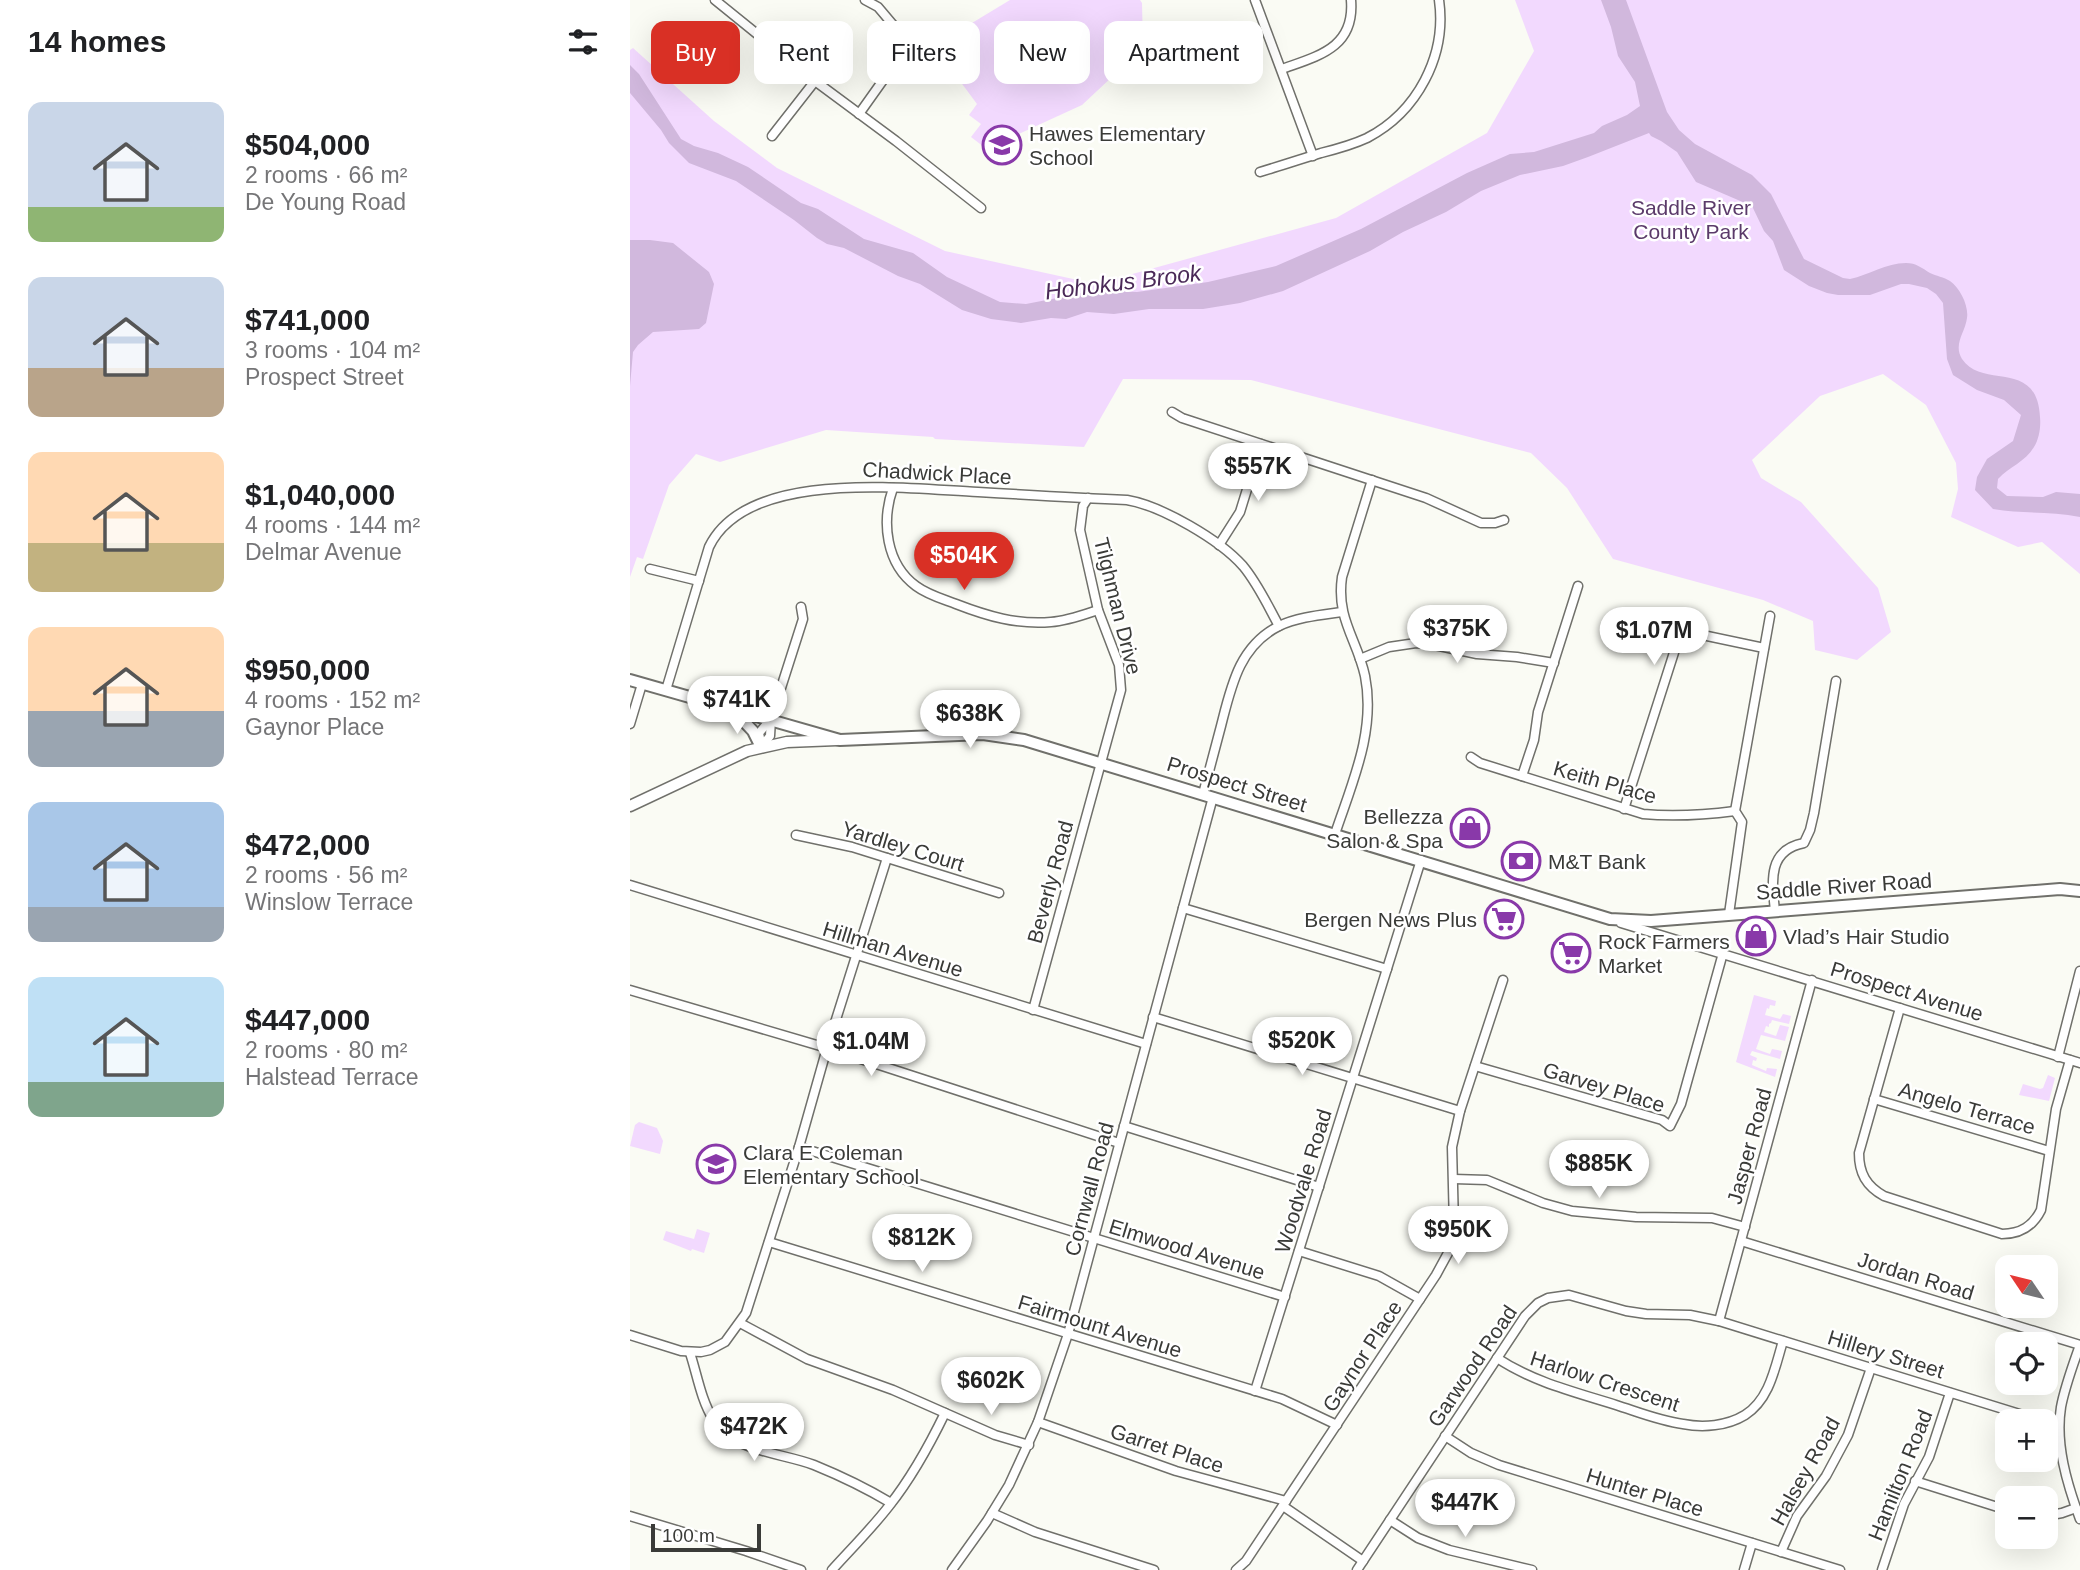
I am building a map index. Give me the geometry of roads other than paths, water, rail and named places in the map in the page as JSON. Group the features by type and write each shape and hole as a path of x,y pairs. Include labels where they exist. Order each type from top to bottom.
{"main road":[{"name":"Prospect Street","path":"630,680 840,740 983,734 1024,740 1610,919"},
{"path":"733,710 744,720 761,747"},
{"name":"Saddle River Road","path":"1610,919 1651,920 2060,889 2080,891"}],"street":[{"path":"715,0 754,32"},
{"path":"859,114 911,46 881,3 865,0"},
{"path":"1255,0 1313,156"},
{"path":"1282,69 1319,56 1339,42 1349,25 1351,0"},
{"path":"1260,172 1353,144 1388,124 1410,103 1426,80 1436,51 1441,21 1439,0"},
{"path":"772,136 813,84"},
{"path":"819,84 981,208"},
{"path":"1172,412 1182,418 1426,498 1481,523 1504,520"},
{"path":"1219,545 1240,512 1261,444"},
{"path":"1335,834 1366,736 1367,690 1360,659 1342,612 1340,589 1372,480"},
{"name":"Chadwick Place","path":"666,690 713,538 726,522 744,510 771,500 819,490 858,486 1128,499 1139,502 1189,526 1231,555 1252,578 1279,626"},
{"path":"893,488 887,532 890,550 901,571 923,591 981,614 1010,621 1050,623 1098,610"},
{"name":"Tilghman Drive","path":"1088,498 1083,506 1080,530 1098,610 1121,677 1119,702 1100,763"},
{"path":"650,569 699,582"},
{"path":"1522,776 1534,740 1538,712 1578,586"},
{"path":"761,747 759,733 771,719 803,619 801,607"},
{"path":"1279,626 1298,619 1342,612"},
{"path":"1729,914 1742,822 1735,811 1770,616"},
{"name":"Cornwall Road","path":"952,1570 1009,1485 1038,1422 1068,1334 1183,908 1234,678 1254,645 1279,626"},
{"path":"1624,809 1680,636 1693,633 1765,648"},
{"path":"1360,659 1389,647 1416,643 1477,654 1554,663"},
{"path":"1775,911 1772,880 1777,860 1791,846 1804,843 1810,830 1836,681"},
{"path":"630,724 642,684"},
{"path":"630,806 733,756 761,747 787,742 840,740"},
{"name":"Keith Place","path":"1471,757 1480,763 1624,809 1659,816 1735,811"},
{"name":"Beverly Road","path":"1033,1010 1100,763"},
{"name":"Yardley Court","path":"796,835 852,847 999,893"},
{"path":"630,1335 690,1353 701,1352 725,1342 740,1323 752,1297 887,858"},
{"name":"Woodvale Road","path":"1255,1391 1421,860"},
{"name":"Hillman Avenue","path":"630,886 1146,1044"},
{"path":"1183,908 1387,969"},
{"name":"Prospect Street","path":"1610,919 1723,953"},
{"name":"Prospect Avenue","path":"1723,953 2080,1063"},
{"name":"Garvey Place","path":"1475,1066 1662,1120 1670,1126 1681,1104 1723,953"},
{"path":"2058,1057 2080,971"},
{"name":"Gaynor Place","path":"1236,1570 1246,1561 1441,1267 1452,1239 1455,1214 1452,1147 1460,1111 1503,980"},
{"name":"Jasper Road","path":"1719,1321 1812,980"},
{"path":"630,990 827,1048 1119,1143"},
{"path":"1900,1007 1859,1153 1860,1169 1868,1184 1884,1196 2002,1234 2027,1228 2041,1210 2056,1109 2070,1060"},
{"path":"1153,1017 1460,1111"},
{"name":"Angelo Terrace","path":"1874,1100 2049,1151"},
{"path":"1124,1126 1319,1187"},
{"name":"Elmwood Avenue","path":"799,1147 1285,1297"},
{"path":"1454,1179 1487,1180 1543,1203 1582,1212 1636,1217 1712,1218 1745,1227"},
{"name":"Jordan Road","path":"1741,1241 2080,1345"},
{"name":"Fairmount Avenue","path":"769,1242 1255,1391 1301,1407 1337,1425"},
{"path":"1299,1251 1380,1276 1420,1299"},
{"name":"Garwood Road","path":"1357,1570 1497,1358 1530,1310 1538,1303 1559,1296 1577,1297 1626,1311 1690,1315 1719,1321"},
{"name":"Hillery Street","path":"1719,1321 2002,1409"},
{"path":"740,1323 807,1359 893,1390 995,1435 1029,1445"},
{"name":"Harlow Crescent","path":"1497,1358 1531,1378 1656,1418 1683,1424 1713,1425 1724,1424 1745,1415 1761,1399 1767,1390 1783,1341"},
{"path":"2080,1345 2063,1397 2059,1426 2062,1452 2080,1519"},
{"path":"690,1353 707,1408 728,1436 749,1447 836,1474 891,1503"},
{"name":"Halsey Road","path":"1781,1552 1797,1516 1826,1476 1848,1435 1871,1368"},
{"name":"Hamilton Road","path":"1882,1570 1900,1516 1929,1457 1951,1393"},
{"path":"832,1570 891,1503 918,1465 945,1413"},
{"name":"Garret Place","path":"1038,1422 1177,1471 1284,1504 1363,1561"},
{"name":"Hunter Place","path":"1445,1436 1471,1453 1499,1465 1840,1570"},
{"path":"1915,1481 1995,1506"},
{"path":"2058,1514 2076,1508"},
{"path":"992,1513 1035,1532 1154,1570"},
{"path":"630,1517 746,1550 801,1570"},
{"path":"1390,1520 1418,1538 1441,1547 1532,1570"},
{"path":"1744,1570 1752,1543"}],"place":[{"name":"Hawes Elementary School","path":"1002,145"},
{"name":"Bellezza Salon & Spa","path":"1470,828"},
{"name":"M&T Bank","path":"1521,861"},
{"name":"Bergen News Plus","path":"1504,919"},
{"name":"Vlad’s Hair Studio","path":"1756,936"},
{"name":"Rock Farmers Market","path":"1571,953"},
{"name":"Clara E Coleman Elementary School","path":"716,1164"}],"park label":[{"name":"Saddle River County Park","path":"1691,219"}],"water label":[{"name":"Hohokus Brook","path":"1123,282"}]}
